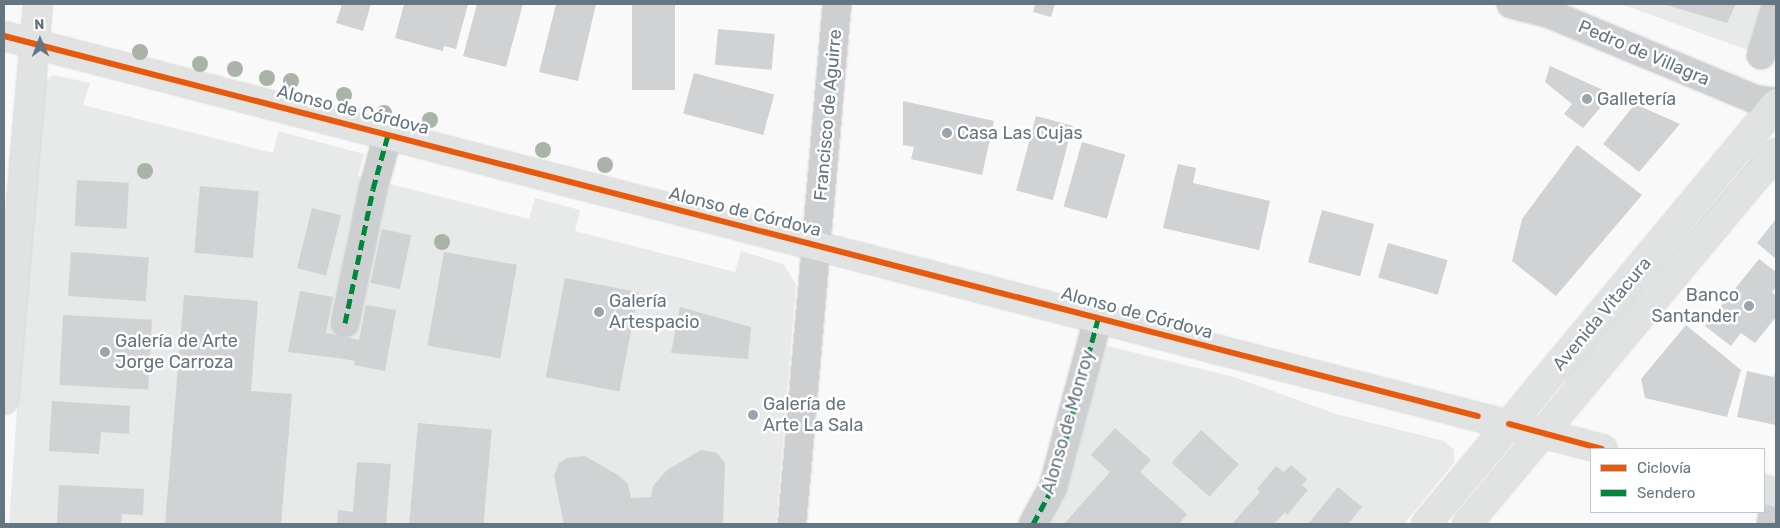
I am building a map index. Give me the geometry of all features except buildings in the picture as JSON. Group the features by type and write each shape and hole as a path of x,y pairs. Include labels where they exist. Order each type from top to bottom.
{"main road":[{"path":"4,400 38,4"},
{"name":"Alonso de Córdova","path":"4,36 1598,448"},
{"name":"Avenida Vitacura","path":"1426,524 1776,102"},
{"name":"Avenida Vitacura","path":"1467,524 1776,153"}],"street":[{"name":"Francisco de Aguirre","path":"792,524 818,246 837,4"},
{"name":"Pedro de Villagra","path":"1511,4 1550,14 1754,99 1776,102"},
{"path":"1761,55 1776,6"},
{"path":"345,323 373,189 388,135"},
{"name":"Alonso de Monroy","path":"1033,524 1053,487 1098,318"},
{"path":"1771,524 1776,498"}],"shaded area":[{"path":"1621,4 1764,4 1750,51"},
{"path":"53,75 90,83 83,105 273,153 278,131 364,154 358,176 529,219 535,198 580,210 575,231 735,272 741,251 783,264 796,284 776,524 9,524 39,95 43,82"},
{"path":"1776,123 1776,130 1754,159 1567,381 1564,379 1746,164"},
{"path":"1107,346 1234,377 1336,414 1444,441 1454,449 1454,463 1404,524 1046,524 1103,347"}],"marked path":[{"path":"345,323 373,189 388,135"},
{"path":"1033,524 1053,487 1098,319"}],"cycle path":[{"path":"4,36 1478,416"},
{"path":"1509,424 1598,448"}],"place":[{"name":"Galletería","path":"1587,99"},
{"name":"Casa Las Cujas","path":"947,133"},
{"name":"Banco Santander","path":"1749,306"},
{"name":"Galería Artespacio","path":"599,312"},
{"name":"Galería de Arte Jorge Carroza","path":"105,352"},
{"name":"Galería de Arte La Sala","path":"753,415"}]}
